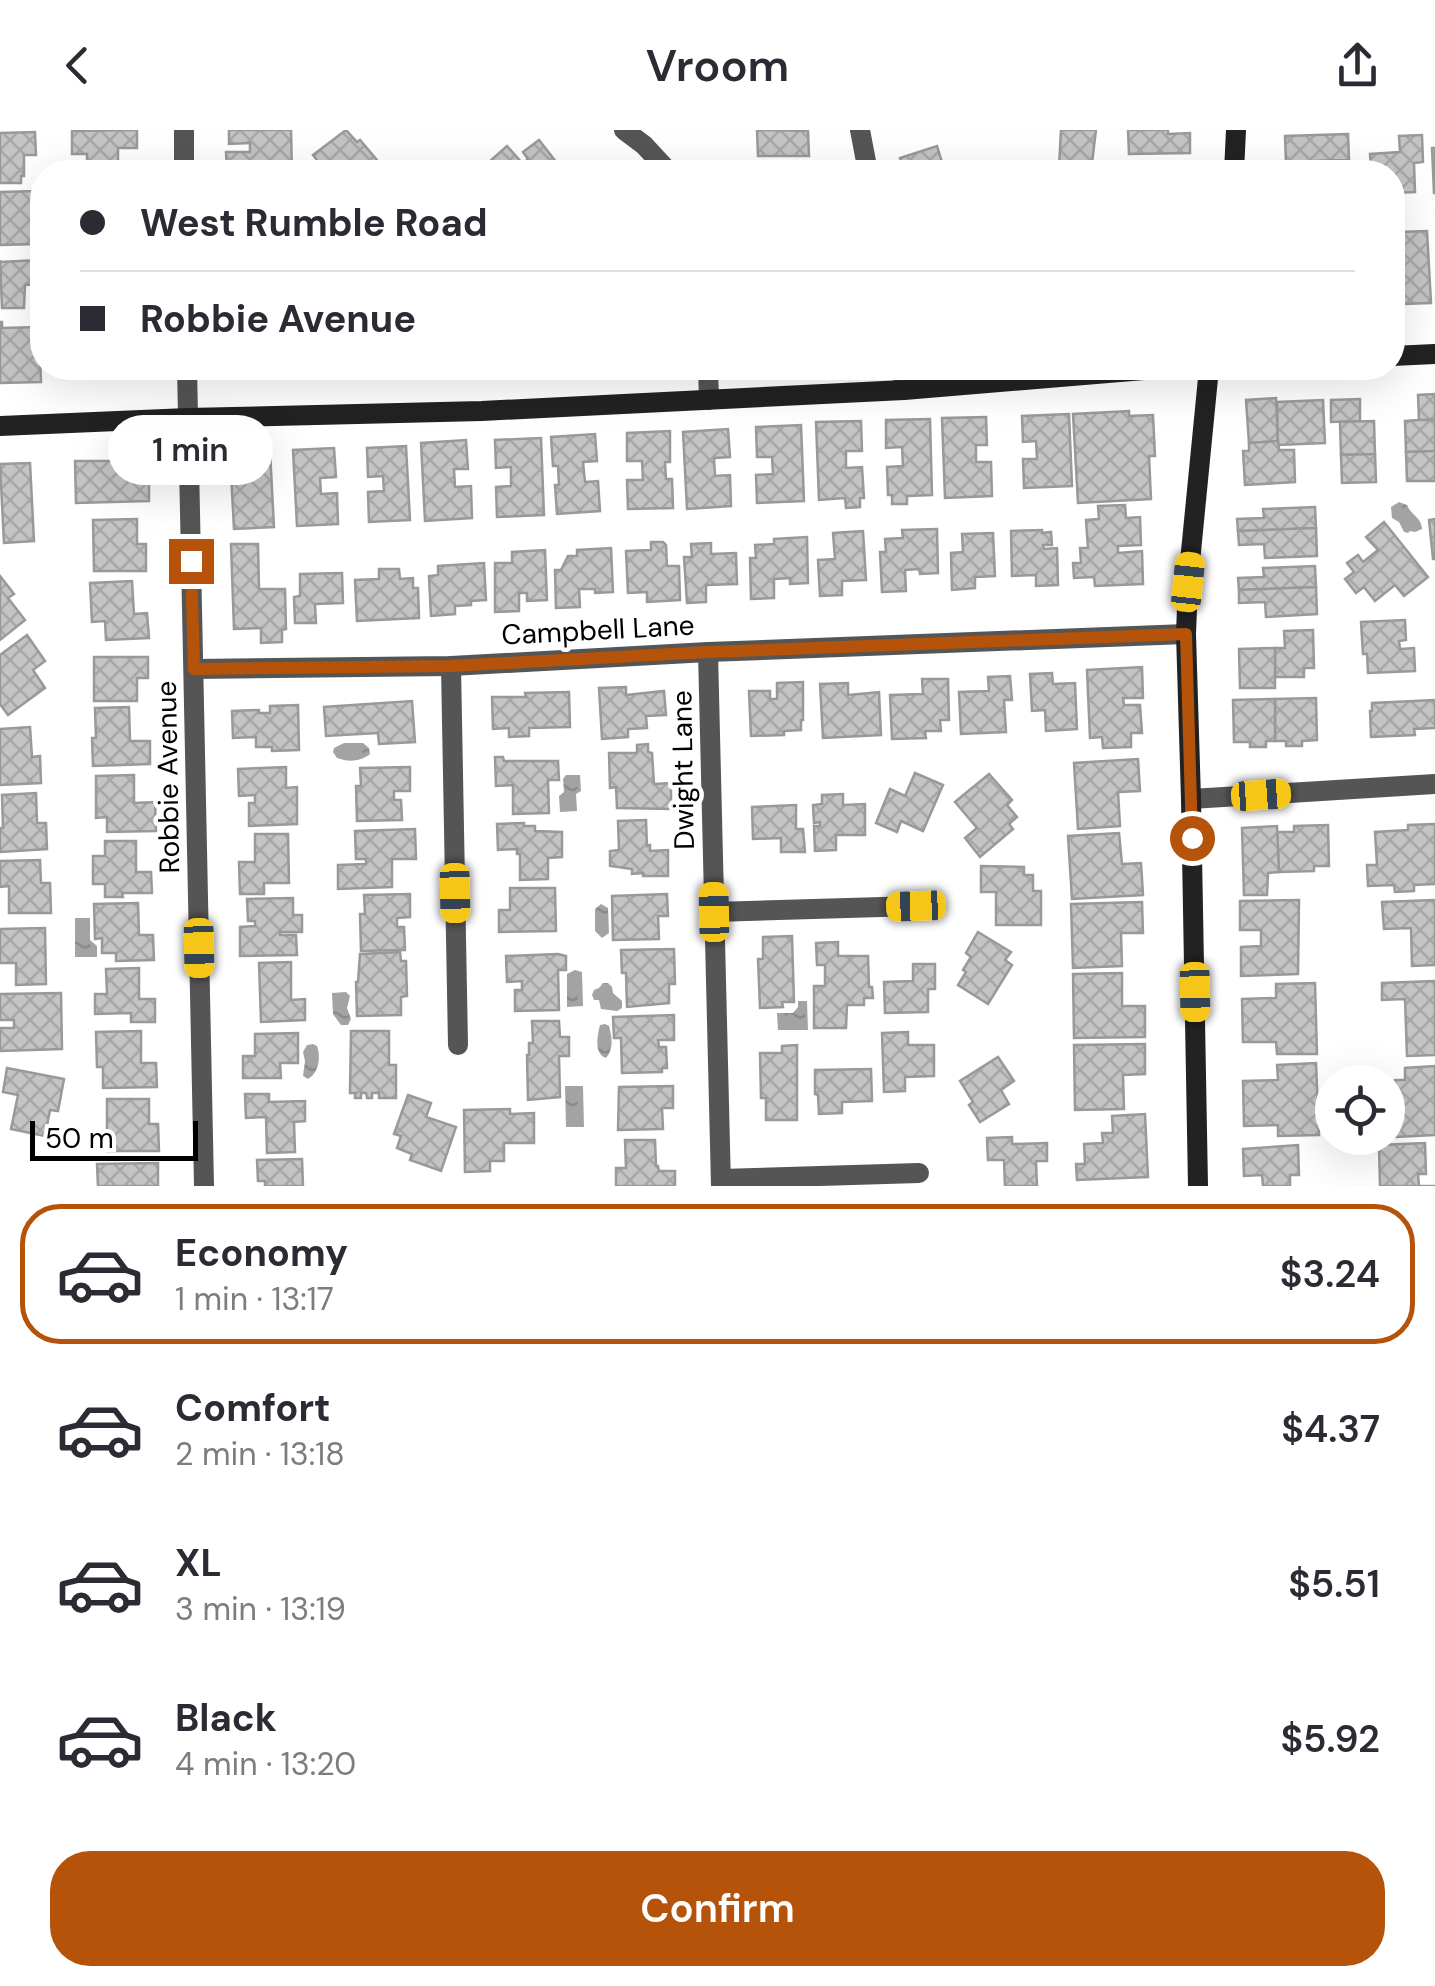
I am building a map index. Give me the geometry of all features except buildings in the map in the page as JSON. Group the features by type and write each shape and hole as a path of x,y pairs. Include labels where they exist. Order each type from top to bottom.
{"street":[{"path":"184,130 184,160"},
{"path":"624,130 658,160"},
{"path":"860,130 866,160"},
{"path":"1235,160 1236,130"},
{"path":"1405,355 1435,354"},
{"name":"Robbie Avenue","path":"187,380 204,1186"},
{"path":"708,380 709,400"},
{"path":"904,380 904,390"},
{"path":"0,426 482,411 904,390 1024,380"},
{"path":"1198,1186 1186,634 1208,380"},
{"name":"Campbell Lane","path":"194,669 451,666 1186,634"},
{"name":"Dwight Lane","path":"708,652 721,1182"},
{"path":"451,666 458,1045"},
{"path":"1191,799 1435,784"},
{"path":"714,912 916,906"},
{"path":"721,1182 919,1173"}],"water":[{"path":"1399,502 1407,505 1422,529 1404,532 1392,518 1391,507"},
{"path":"344,743 363,743 370,754 354,760 337,758 334,748"},
{"path":"566,775 580,775 577,811 560,812 559,796 564,792"},
{"path":"601,904 608,908 609,933 602,938 595,931 595,909"},
{"path":"75,918 90,918 90,940 97,946 97,957 75,957"},
{"path":"582,972 583,1006 567,1007 567,974"},
{"path":"603,983 612,987 622,1001 622,1008 601,1009 599,1000 594,1000 594,990"},
{"path":"346,992 350,996 347,1008 351,1019 348,1025 341,1025 333,1014 332,993"},
{"path":"798,1001 807,1001 808,1030 778,1030 777,1013 793,1013"},
{"path":"600,1025 609,1026 612,1043 606,1058 597,1045"},
{"path":"313,1044 317,1046 319,1060 315,1073 308,1079 303,1076 303,1052"},
{"path":"565,1086 583,1086 584,1127 566,1127"}],"route":[{"path":"191,561 194,669 451,666 1186,634 1192,838"}]}
